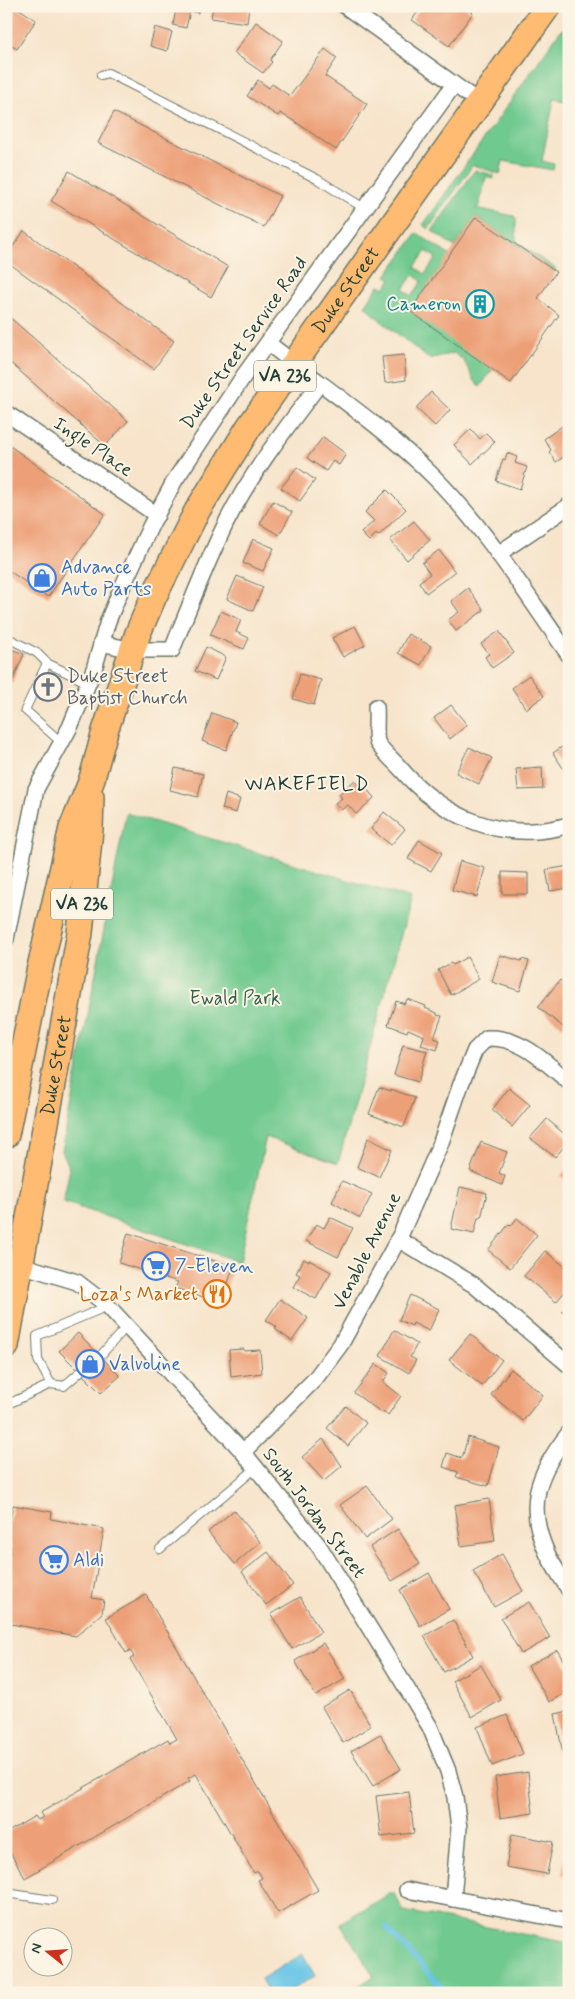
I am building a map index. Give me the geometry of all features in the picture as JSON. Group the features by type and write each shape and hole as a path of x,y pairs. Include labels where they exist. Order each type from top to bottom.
{"main road":[{"name":"Duke Street","path":"6,1135 39,972 72,828 91,782 105,731 132,650 154,596 197,511 249,426 548,6"},
{"name":"Duke Street","path":"6,1346 80,933 90,829 91,782"}],"street":[{"path":"345,6 480,104"},
{"name":"Duke Street Service Road","path":"6,939 36,789 70,727 119,594 156,514 197,445 268,342 453,86"},
{"path":"268,342 294,364 364,416 433,476 479,528 569,655"},
{"path":"101,643 132,650 172,650 211,556 244,491 320,383"},
{"name":"Ingle Place","path":"6,413 156,514"},
{"path":"498,554 569,506"},
{"path":"376,707 378,742 411,781 448,811 488,826 517,831 552,830 569,825"},
{"name":"Venable Avenue","path":"243,1452 297,1399 329,1361 355,1319 398,1239 440,1145 475,1050 487,1038 504,1038 525,1047 569,1082"},
{"path":"398,1239 474,1285 569,1365"},
{"name":"South Jordan Street","path":"21,1265 77,1282 108,1306 243,1452 318,1546 361,1612 430,1728 448,1770 455,1797 459,1828 453,1899"},
{"path":"569,1433 556,1448 541,1474 535,1496 536,1518 542,1543 569,1590"},
{"path":"407,1890 569,1921"}],"lane":[{"path":"102,75 108,72 317,179 364,208"},
{"path":"6,638 38,653 47,664 88,682"},
{"path":"47,664 25,710 62,742"},
{"path":"51,1384 38,1360 37,1336 108,1306"},
{"path":"100,1356 127,1326"},
{"path":"6,1405 51,1384 64,1386 80,1372"},
{"path":"160,1549 256,1468"},
{"path":"6,1893 52,1900"}],"green space":[{"path":"569,27 569,86 566,101 554,99 542,161 554,164 553,170 503,161 500,174 473,165 428,229 423,225 560,31"},
{"path":"475,170 493,175 494,179 486,177 479,206 476,208 514,216 516,219 516,242 556,269 554,271 476,217 455,247 432,231"},
{"path":"417,233 449,255 492,370 480,387 464,361 454,353 429,359 365,306 379,285 385,288 391,279 386,276","holes":["426,251 436,258 425,274 415,267","413,275 422,281 412,296 403,289"]},
{"name":"Ewald Park","path":"126,813 411,899 338,1163 266,1137 239,1262 63,1202 69,1173 68,1164 62,1151"},
{"path":"393,1892 404,1911 569,1943 569,1993 347,1993 374,1976 340,1923"}],"water":[{"path":"303,1954 315,1976 289,1991 290,1993 269,1993 261,1979"}],"building":[{"path":"6,6 15,6 36,20 17,49 6,42"},
{"path":"127,6 139,6 138,10"},
{"path":"167,6 199,6 198,13 190,11 186,28 173,25 176,9"},
{"path":"213,6 249,6 247,23 211,18"},
{"path":"422,6 464,6 473,13 449,46 412,20"},
{"path":"256,22 283,41 270,60 272,62 263,73 234,53"},
{"path":"155,27 172,32 167,51 150,46"},
{"path":"325,49 337,58 325,76 367,104 336,150 294,121 280,113 278,116 247,96 258,80 269,88 272,84 290,96"},
{"path":"114,112 280,196 264,227 98,143"},
{"path":"69,171 228,267 211,297 51,201"},
{"name":"Cameron","path":"476,217 556,272 538,298 559,315 511,383 410,311"},
{"path":"24,231 174,341 154,369 6,261 6,256"},
{"path":"6,314 128,421 105,446 6,359"},
{"path":"404,355 406,380 385,383 382,357"},
{"path":"431,392 450,410 435,426 416,408"},
{"path":"565,424 569,430 569,448 565,451 567,455 556,462 549,452 551,450 544,439"},
{"path":"471,429 480,439 486,433 495,442 472,464 454,445"},
{"path":"323,437 346,454 339,465 333,461 326,471 307,458"},
{"path":"6,443 105,514 48,597 6,569"},
{"path":"507,453 517,457 515,463 527,467 520,489 496,481 503,459 505,460"},
{"path":"297,467 315,480 300,501 281,488"},
{"path":"387,490 406,509 378,536 376,534 369,541 361,533 374,521 365,512"},
{"path":"273,501 292,512 279,535 260,524"},
{"path":"414,521 430,540 407,560 390,540"},
{"path":"253,539 274,548 263,571 243,563"},
{"path":"439,550 455,572 426,593 419,582 430,574 422,563"},
{"path":"237,576 263,587 253,611 227,599"},
{"path":"468,588 484,610 456,631 448,620 459,612 451,601"},
{"path":"221,611 241,620 236,632 249,638 244,649 210,635"},
{"path":"355,626 365,645 343,657 332,638"},
{"path":"499,631 514,653 492,668 485,657 489,654 481,644"},
{"path":"408,634 431,646 421,665 398,653"},
{"path":"6,647 24,654 6,696"},
{"path":"206,647 226,657 216,680 195,671"},
{"path":"300,674 321,680 314,705 293,699"},
{"path":"529,675 544,696 526,709 512,688"},
{"path":"451,705 467,725 450,739 434,718"},
{"path":"212,713 236,722 226,750 202,741"},
{"path":"569,742 569,773 567,774 553,753"},
{"path":"469,747 492,758 479,784 456,773"},
{"path":"542,767 543,789 518,790 516,769"},
{"path":"175,768 203,774 198,797 170,790"},
{"path":"355,780 363,790 366,788 374,798 356,814 348,805 341,810 335,803 342,798 339,794"},
{"path":"226,794 240,799 236,813 222,809"},
{"path":"384,812 405,829 391,845 371,829"},
{"path":"419,840 442,853 431,871 408,859"},
{"path":"460,861 485,868 477,897 452,890"},
{"path":"569,866 569,888 550,891 546,870"},
{"path":"502,872 528,873 528,894 502,894"},
{"path":"500,955 521,961 522,959 529,961 520,991 492,982"},
{"path":"467,957 479,979 451,995 438,970 451,963 453,965"},
{"path":"560,980 569,988 569,993 566,997 569,1000 569,1019 563,1027 538,1007"},
{"path":"407,999 426,1006 425,1008 442,1016 434,1038 440,1040 437,1050 421,1045 424,1036 408,1029 407,1032 388,1025 396,1001 405,1004"},
{"path":"403,1045 427,1051 418,1082 394,1075"},
{"path":"379,1087 391,1091 391,1089 415,1098 404,1127 369,1114"},
{"path":"509,1088 530,1105 512,1127 492,1110"},
{"path":"547,1119 569,1138 569,1141 555,1157 530,1138"},
{"path":"368,1138 392,1150 379,1177 357,1167"},
{"path":"481,1142 507,1152 499,1173 505,1176 502,1185 470,1171"},
{"path":"569,1167 569,1182 561,1176"},
{"path":"342,1181 372,1194 360,1218 332,1202"},
{"path":"460,1187 487,1193 481,1218 478,1218 474,1234 451,1229"},
{"path":"330,1217 353,1228 338,1257 306,1241 316,1224 324,1228"},
{"path":"517,1218 537,1235 510,1268 488,1250 509,1224 511,1226"},
{"path":"128,1233 233,1267 222,1303 175,1288 178,1282 119,1263"},
{"path":"545,1251 569,1270 569,1287 556,1302 524,1276"},
{"path":"304,1259 331,1272 316,1299 293,1287 300,1275 296,1273"},
{"path":"410,1295 439,1309 429,1331 413,1323 412,1326 399,1320"},
{"path":"280,1299 308,1318 292,1341 266,1320"},
{"path":"569,1304 569,1317 562,1312"},
{"path":"394,1330 417,1344 410,1357 416,1360 409,1373 380,1356"},
{"name":"Valvoline","path":"78,1333 120,1376 101,1393 59,1351"},
{"path":"470,1334 502,1360 482,1386 449,1360"},
{"path":"244,1349 244,1351 260,1350 262,1373 231,1377 229,1350"},
{"path":"376,1364 389,1373 383,1382 401,1396 388,1415 383,1411 382,1413 354,1393"},
{"path":"511,1369 543,1395 523,1421 491,1395"},
{"path":"346,1406 366,1423 348,1446 327,1428"},
{"path":"468,1437 499,1447 488,1486 456,1477 458,1472 443,1467 447,1453 462,1458"},
{"path":"323,1439 342,1466 324,1481 302,1457"},
{"path":"367,1486 392,1519 365,1539 340,1505"},
{"path":"489,1499 495,1541 461,1546 455,1505"},
{"name":"Aldi","path":"13,1505 52,1512 51,1519 104,1529 92,1598 104,1600 102,1613 76,1636 6,1623 6,1575 11,1546 6,1545 6,1541"},
{"path":"234,1510 260,1542 235,1564 208,1532"},
{"path":"398,1529 420,1564 392,1581 370,1547"},
{"path":"268,1552 293,1585 266,1605 242,1572"},
{"path":"502,1554 523,1591 494,1607 473,1571"},
{"path":"429,1573 449,1609 420,1626 400,1590"},
{"path":"146,1595 318,1890 278,1913 258,1880 262,1878 258,1871 254,1873 196,1774 188,1778 190,1781 25,1878 6,1845 6,1833 35,1816 38,1820 43,1817 40,1813 168,1739 170,1743 177,1739 130,1659 134,1657 130,1650 126,1653 106,1618"},
{"path":"300,1597 321,1632 292,1649 271,1614"},
{"path":"529,1602 550,1638 521,1654 501,1618"},
{"path":"453,1620 473,1656 444,1672 424,1636"},
{"path":"323,1643 345,1679 316,1696 295,1661"},
{"path":"557,1650 569,1670 569,1691 549,1702 528,1666"},
{"path":"481,1665 501,1700 472,1717 452,1681"},
{"path":"350,1690 371,1726 343,1743 322,1707"},
{"path":"569,1711 569,1753 563,1754 555,1714"},
{"path":"507,1715 523,1754 492,1766 477,1727"},
{"path":"380,1734 401,1769 373,1786 351,1751"},
{"path":"528,1772 533,1813 500,1818 495,1777"},
{"path":"409,1792 414,1833 381,1837 376,1796"},
{"path":"512,1834 553,1842 547,1874 506,1867"},
{"path":"569,1844 569,1876 562,1875"}],"waterway":[{"path":"386,1927 447,1993"}],"place":[{"name":"Cameron","path":"480,304"},
{"name":"Advance Auto Parts","path":"42,578"},
{"name":"Duke Street Baptist Church","path":"48,687"},
{"name":"7-Eleven","path":"156,1266"},
{"name":"Loza's Market","path":"217,1294"},
{"name":"Valvoline","path":"90,1364"},
{"name":"Aldi","path":"54,1560"}],"district":[{"name":"WAKEFIELD","path":"307,784"}]}
